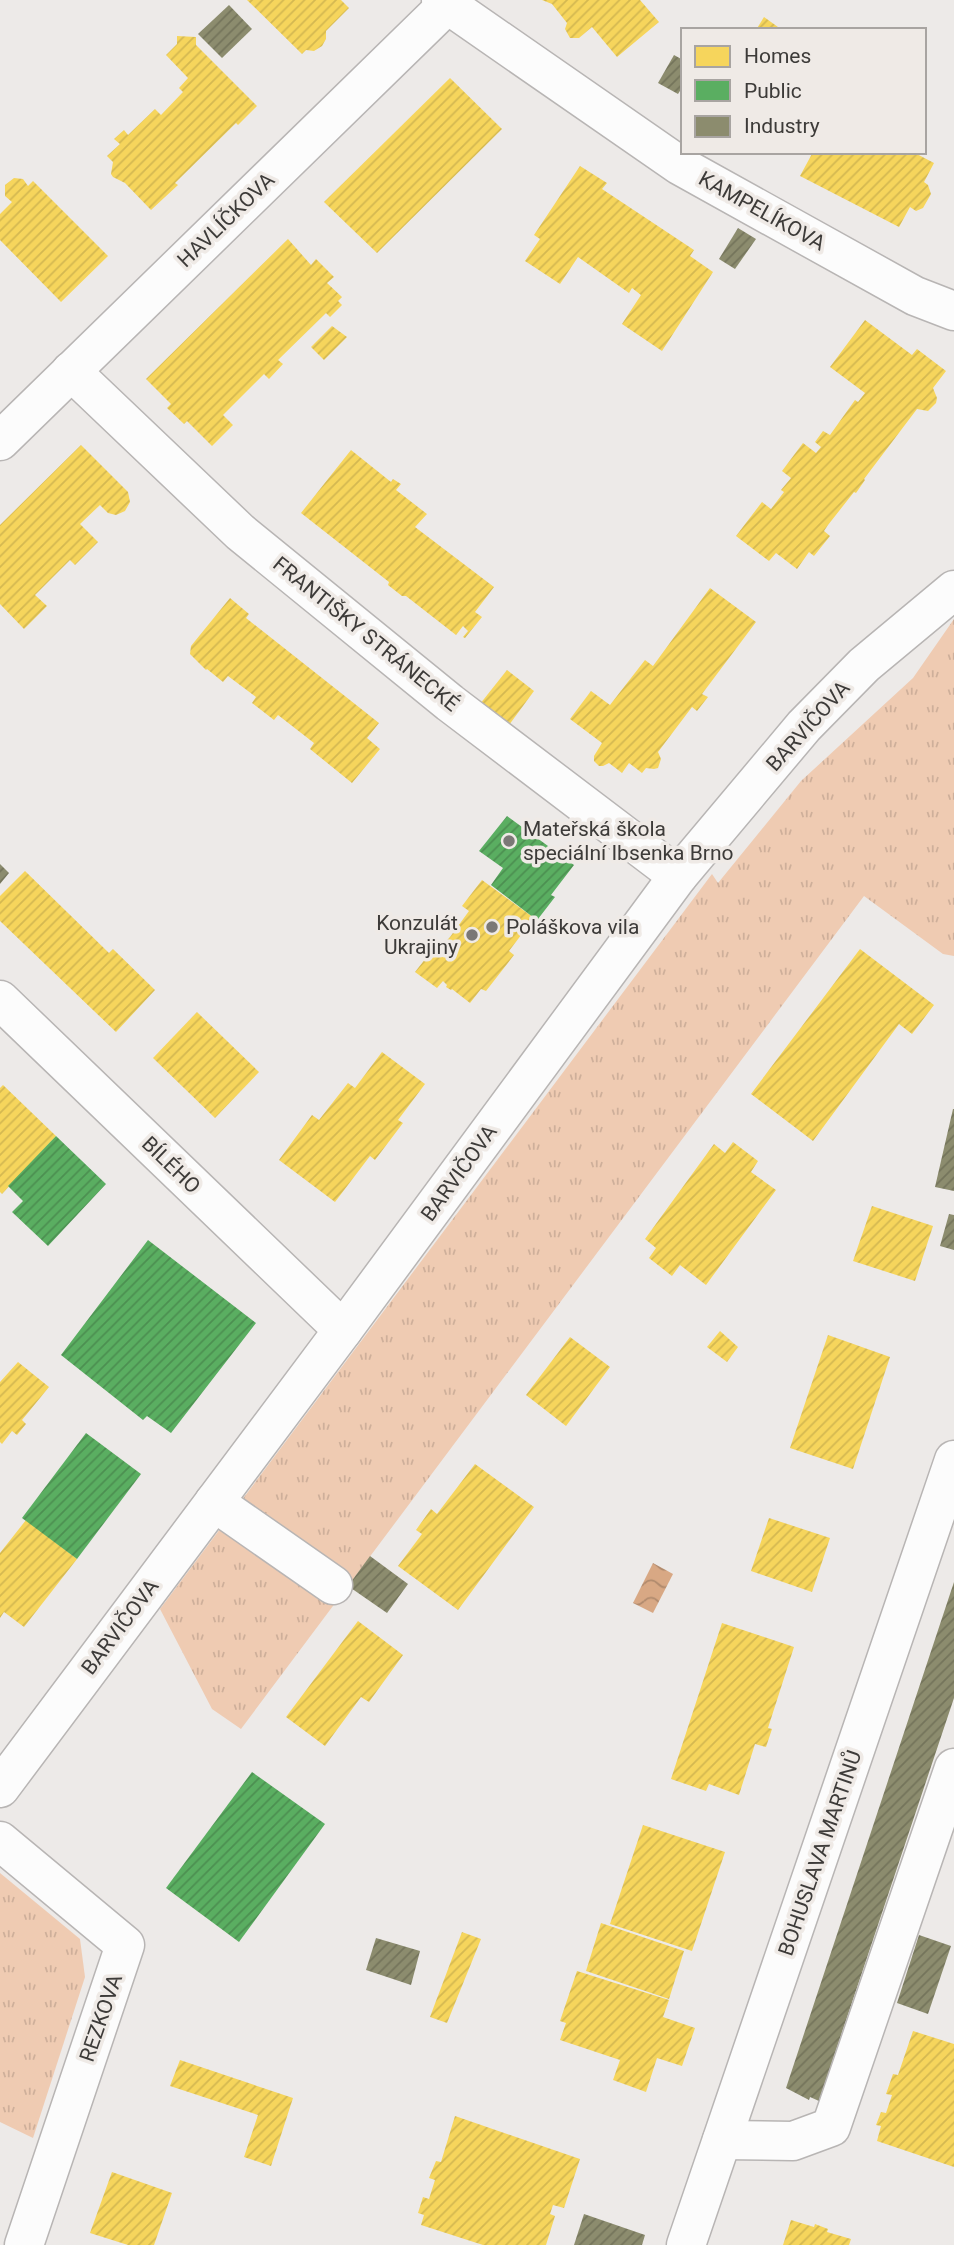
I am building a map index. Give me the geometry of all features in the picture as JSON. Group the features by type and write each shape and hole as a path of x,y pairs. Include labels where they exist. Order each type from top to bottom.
{"street":[{"name":"KAMPELÍKOVA","path":"446,2 679,165 915,296 954,311"},
{"name":"HAVLÍČKOVA","path":"0,441 446,2"},
{"name":"FRANTIŠKY STRÁNECKÉ","path":"71,371 240,532 450,703 678,876"},
{"name":"BARVIČOVA","path":"0,1788 678,876 804,726 889,642 954,590"},
{"name":"BÍLÉHO","path":"0,1000 343,1330"},
{"name":"BOHUSLAVA MARTINŮ","path":"686,2245 952,1478"},
{"path":"214,1502 333,1586"},
{"path":"722,2140 793,2141 831,2127 954,1768"},
{"name":"REZKOVA","path":"0,1841 125,1945 24,2245"}],"green space":[{"path":"954,619 954,956 943,954 864,896 241,1729 212,1709 160,1609 712,874 718,883 801,781 913,678"},
{"path":"0,1873 80,1939 85,1977 33,2138 0,2122"}],"water":[{"path":"653,1563 673,1574 653,1613 633,1603"}],"building: Homes":[{"path":"247,0 341,0 349,8 326,31 322,46 314,51 306,50 302,54"},
{"path":"542,0 640,0 659,22 617,57 592,27 579,38 570,38 565,29 567,23 552,4"},
{"path":"764,17 778,27 777,28 757,28"},
{"path":"177,36 196,37 196,45 257,106 238,125 236,123 151,210 125,183 113,177 113,162 107,156 120,144 114,139 124,130 128,135 155,109 161,115 183,92 179,88 188,78 166,55 177,44"},
{"path":"450,78 502,129 377,253 324,202"},
{"path":"812,154 917,154 934,163 924,182 931,194 923,208 916,211 910,207 899,227 800,176"},
{"path":"580,166 607,183 602,189 694,250 690,256 713,272 662,351 622,324 641,295 632,288 629,293 578,257 560,284 525,261 540,239 534,235"},
{"path":"14,178 23,179 28,186 33,181 108,256 61,302 0,240 0,214 12,202 5,196 5,185"},
{"path":"288,239 311,265 316,259 334,277 327,283 342,297 338,301 342,305 330,317 326,313 278,360 283,364 269,379 264,374 223,415 233,425 212,446 187,421 184,424 167,408 171,404 146,379"},
{"path":"865,320 912,355 917,349 946,371 933,388 936,403 928,411 917,409 856,493 854,492 828,525 824,531 830,536 814,556 809,552 797,569 776,553 769,561 736,536 762,502 771,509 784,492 781,490 791,478 782,471 803,443 816,453 821,447 815,442 823,431 830,435 855,400 858,402 865,393 830,367"},
{"path":"332,326 347,337 324,360 311,347"},
{"path":"81,445 128,492 130,502 125,511 116,515 108,513 100,505 80,524 98,542 75,565 70,560 35,595 47,606 24,629 0,604 0,525"},
{"path":"351,450 391,482 393,479 401,484 396,490 427,514 415,527 494,587 475,612 482,617 465,638 463,637 468,631 463,626 456,635 388,585 389,582 301,513"},
{"path":"710,588 756,622 702,694 708,697 697,711 692,707 658,752 661,759 658,768 646,768 642,773 629,763 622,773 609,763 599,766 594,761 594,756 602,743 570,719 591,691 610,705 645,660 653,666"},
{"path":"230,598 249,614 246,618 379,723 367,738 380,749 352,783 310,749 314,743 278,715 274,720 252,703 256,697 228,676 223,682 190,654 191,646"},
{"path":"507,670 534,691 509,725 480,704"},
{"path":"25,871 109,953 113,949 155,990 116,1032 0,921 0,896"},
{"path":"482,880 534,918 509,951 514,955 486,991 481,989 470,1003 446,987 443,981 437,988 415,972 437,944 441,947 450,937 469,911 462,906"},
{"path":"860,949 934,1005 912,1034 899,1024 813,1141 751,1094"},
{"path":"197,1012 259,1072 215,1118 153,1058"},
{"path":"382,1052 425,1084 398,1120 403,1123 375,1160 370,1156 335,1202 279,1160 312,1115 319,1120 348,1083 355,1088"},
{"path":"3,1085 56,1136 2,1194 0,1088"},
{"path":"733,1142 758,1161 751,1172 776,1190 706,1285 680,1265 672,1276 649,1258 656,1248 645,1239 714,1144 725,1153"},
{"path":"872,1206 933,1226 915,1281 853,1261"},
{"path":"720,1331 738,1347 727,1362 707,1347"},
{"path":"828,1335 890,1357 853,1469 790,1448"},
{"path":"570,1337 610,1367 566,1426 526,1395"},
{"path":"18,1362 49,1387 22,1420 26,1424 17,1435 12,1431 2,1444 0,1382"},
{"path":"475,1464 534,1507 458,1610 398,1566 422,1534 416,1530 431,1509 437,1514"},
{"path":"769,1518 830,1538 812,1592 751,1571"},
{"path":"26,1520 77,1559 24,1627 4,1612 0,1618 0,1553"},
{"path":"358,1621 403,1655 369,1702 361,1697 325,1746 286,1717"},
{"path":"722,1623 794,1647 768,1728 772,1729 766,1747 755,1744 739,1795 709,1784 706,1791 671,1779"},
{"path":"643,1825 725,1852 692,1951 610,1924"},
{"path":"601,1923 684,1951 669,1999 586,1971"},
{"path":"462,1932 481,1939 447,2023 430,2017"},
{"path":"577,1971 669,2000 663,2017 695,2028 682,2066 657,2058 646,2092 613,2080 620,2060 560,2040 566,2023 560,2021"},
{"path":"913,2031 954,2044 954,2167 877,2141 881,2126 876,2125 881,2112 886,2113 892,2095 886,2094 893,2074 898,2075"},
{"path":"180,2060 293,2098 271,2166 244,2157 258,2115 170,2086"},
{"path":"455,2116 580,2159 564,2208 553,2205 550,2214 555,2216 546,2245 483,2245 421,2225 424,2215 418,2213 423,2197 429,2199 435,2180 429,2178 436,2161 441,2162"},
{"path":"112,2172 172,2193 154,2245 128,2245 90,2233"},
{"path":"791,2220 828,2229 827,2232 851,2239 849,2245 783,2245"}],"building: Public":[{"path":"507,816 574,865 551,895 555,897 538,919 491,885 503,868 479,851"},
{"path":"56,1136 106,1184 48,1246 12,1212 23,1201 8,1186"},
{"path":"148,1240 256,1323 171,1433 147,1416 143,1420 61,1355"},
{"path":"86,1433 141,1474 77,1559 22,1518"},
{"path":"252,1772 325,1824 239,1942 166,1888"}],"building: Industry":[{"path":"229,5 252,29 222,58 198,34"},
{"path":"674,55 681,59 681,89 678,94 658,83"},
{"path":"738,228 756,239 735,269 719,259"},
{"path":"0,864 9,873 0,884"},
{"path":"954,1109 954,1191 935,1187"},
{"path":"949,1214 954,1215 954,1250 940,1246"},
{"path":"370,1556 408,1584 387,1613 348,1586"},
{"path":"954,1582 954,1698 819,2101 810,2097 809,2100 786,2088"},
{"path":"919,1935 951,1946 928,2014 897,2003"},
{"path":"376,1938 420,1951 411,1985 366,1970"},
{"path":"584,2214 645,2235 642,2245 574,2245"}],"place":[{"name":"Mateřská škola speciální Ibsenka Brno","path":"509,841"},
{"name":"Poláškova vila","path":"492,927"},
{"name":"Konzulát Ukrajiny","path":"472,935"}]}
